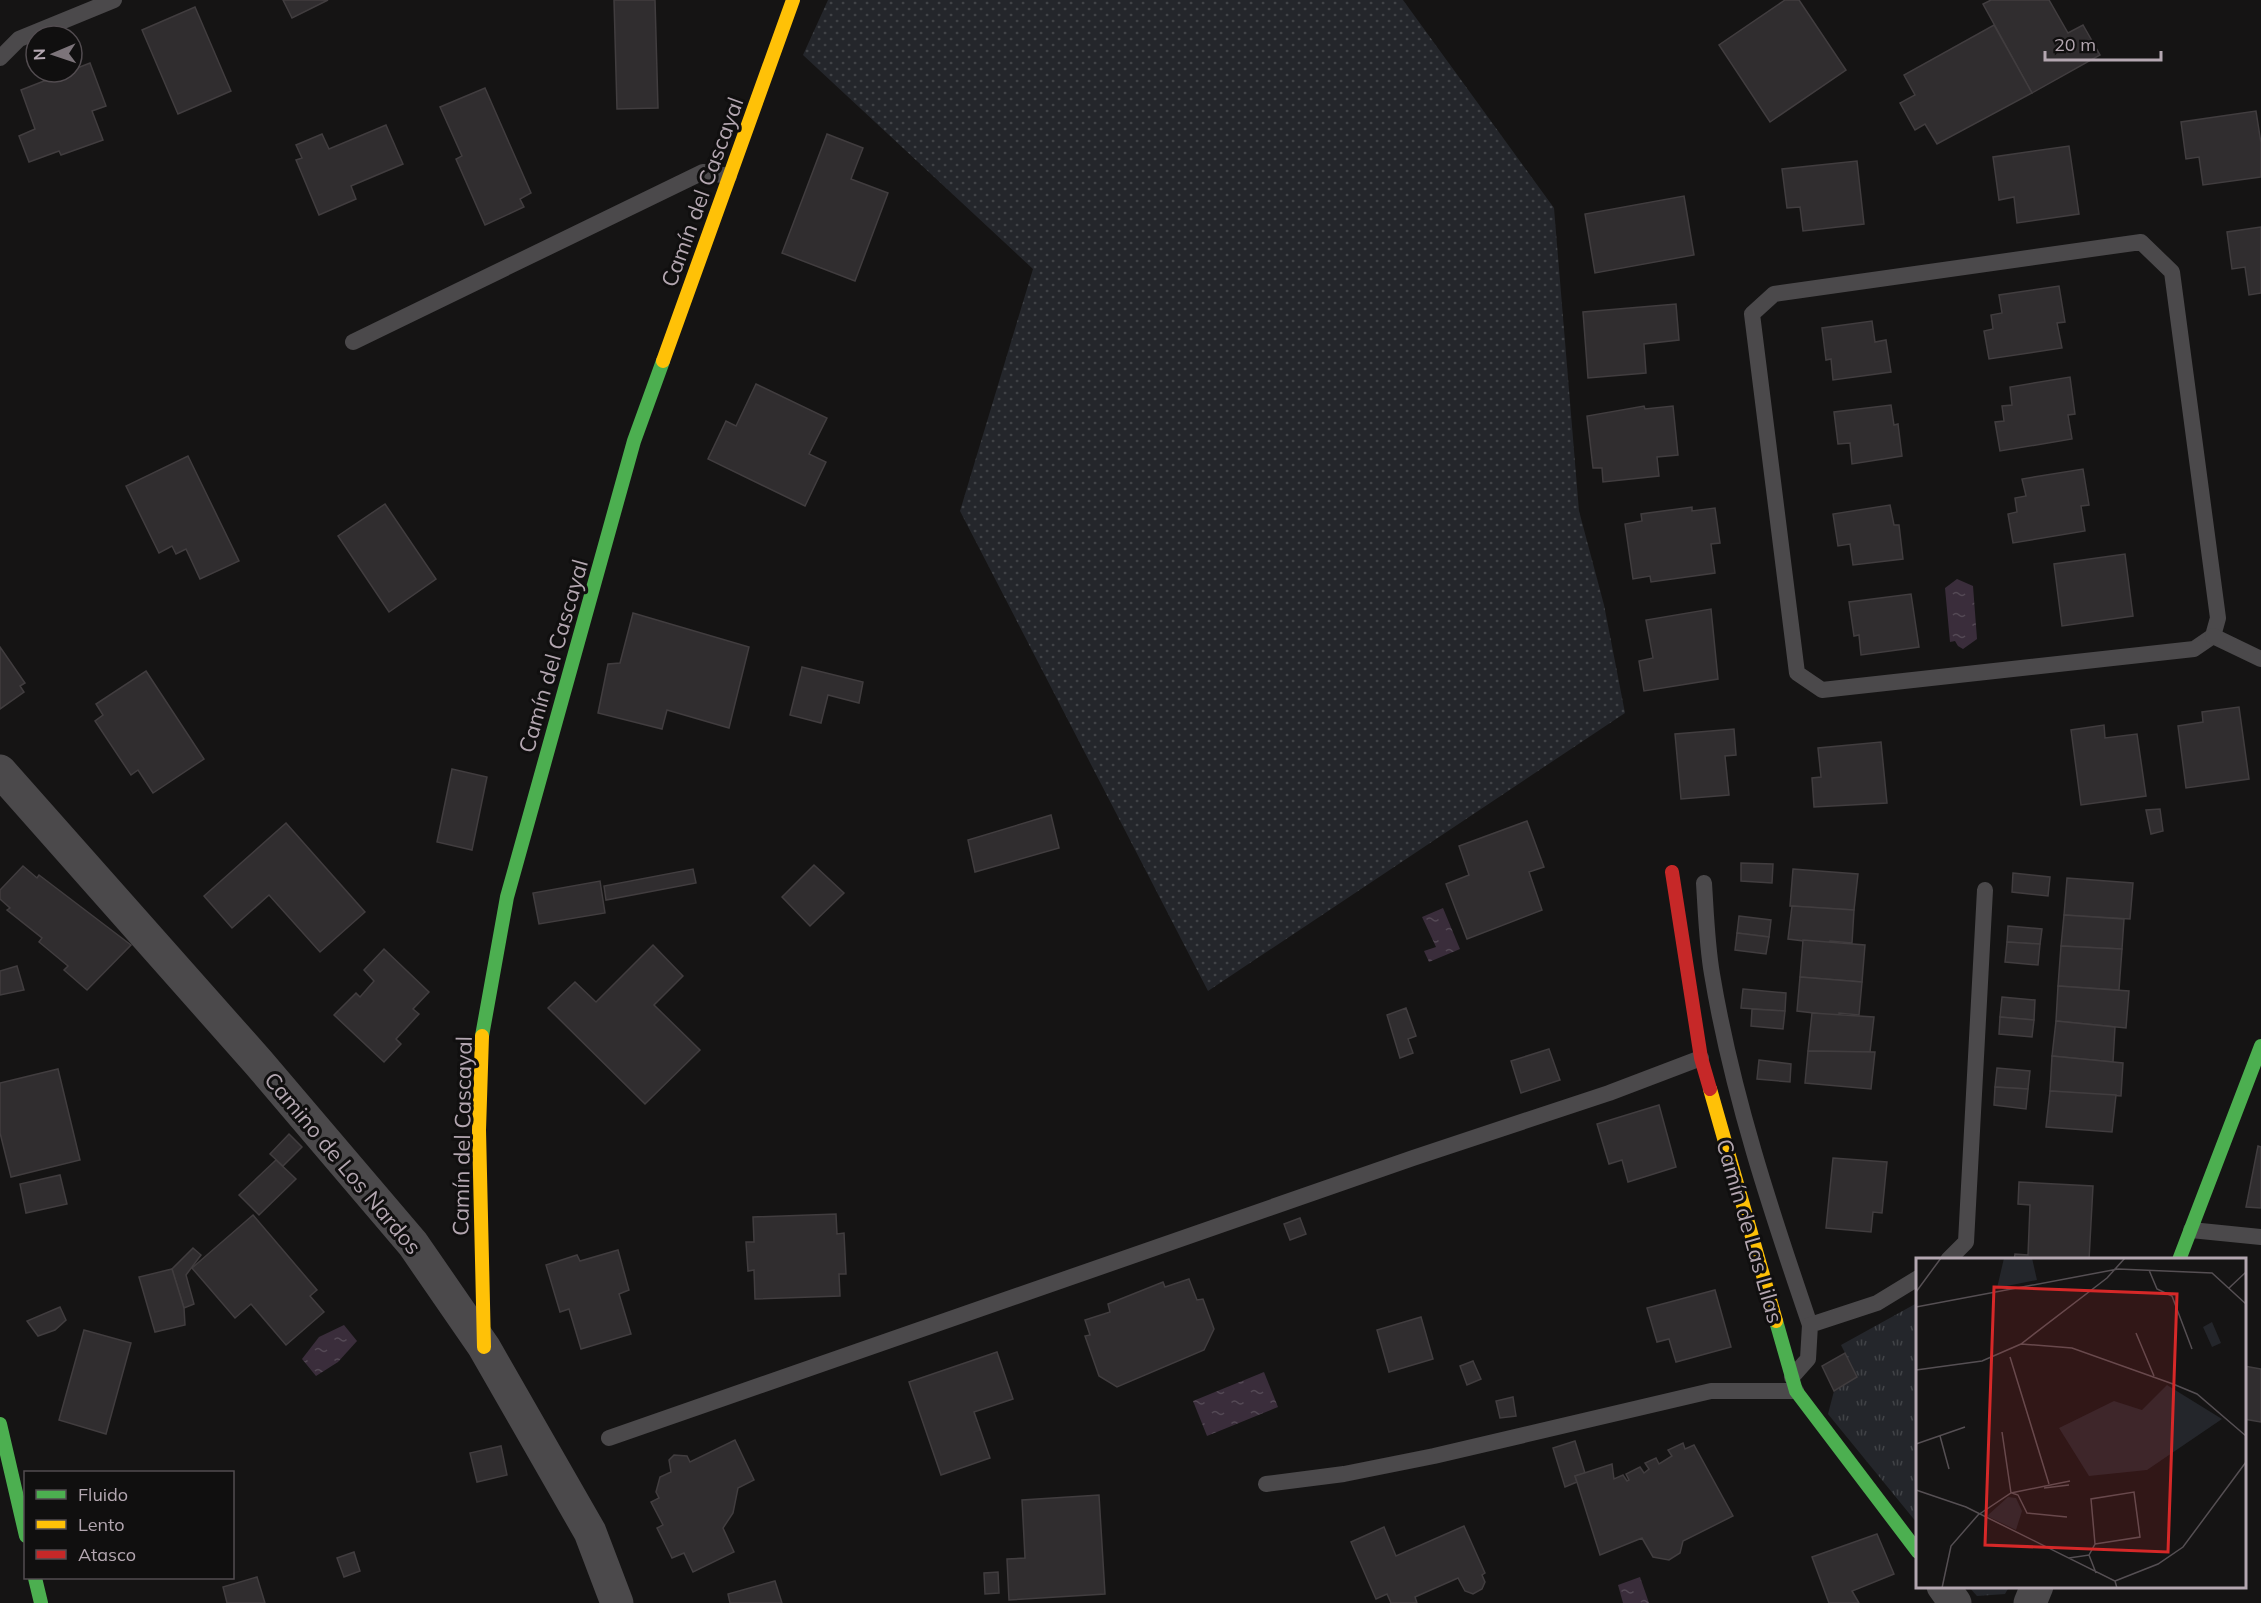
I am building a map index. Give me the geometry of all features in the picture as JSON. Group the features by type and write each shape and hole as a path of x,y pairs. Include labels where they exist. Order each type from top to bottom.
{"street":[{"name":"Camín del Cascayal","path":"484,1347 479,1130 481,1040 507,897 634,441 793,0"},
{"name":"Camino de Los Nardos","path":"0,771 258,1062 405,1235 484,1347 590,1532 617,1603"},
{"name":"Camín de Las Lilas","path":"1672,872 1701,1058 1794,1384 1916,1551"},
{"path":"2180,1258 2261,1046"},
{"path":"0,1424 24,1527"},
{"path":"35,1579 41,1603"},
{"path":"1944,1588 1955,1603"},
{"path":"2030,1603 2037,1588"}],"lane":[{"path":"0,58 20,39 114,0"},
{"path":"353,342 703,172 729,176"},
{"path":"2141,242 2172,272 2218,618 2213,636 2194,649 1822,690 1797,673 1752,314 1774,294 2141,242"},
{"path":"2213,636 2261,659"},
{"path":"1266,1484 1344,1474 1434,1456 1711,1391 1794,1384 1808,1359 1810,1326 1777,1228 1733,1070 1712,973 1704,884"},
{"path":"1950,1258 1966,1242 1985,891"},
{"path":"609,1438 1413,1158 1609,1093 1701,1058"},
{"path":"2191,1230 2261,1237"},
{"path":"1810,1326 1877,1303 1916,1279"}],"green space":[{"path":"828,0 1403,0 1554,208 1579,511 1604,605 1625,713 1208,991 960,511 1033,269 803,55"},
{"path":"1916,1304 1916,1522 1828,1414 1834,1391 1857,1377 1841,1345"},
{"path":"1970,1588 2008,1588 2005,1594 1977,1596"}],"water":[{"path":"1957,579 1973,586 1977,639 1963,649 1955,641 1950,642 1945,588"},
{"path":"1443,908 1460,949 1429,962 1424,951 1436,947 1422,917"},
{"path":"344,1325 357,1341 338,1362 316,1376 302,1359 319,1337"},
{"path":"1264,1372 1278,1407 1207,1436 1193,1401"},
{"path":"1640,1577 1649,1603 1623,1603 1618,1585"}],"building":[{"path":"283,0 328,0 292,18"},
{"path":"614,0 655,0 658,108 617,109"},
{"path":"1785,0 1799,0 1846,70 1770,122 1719,45"},
{"path":"1991,0 2049,0 2068,33 2083,25 2100,55 2032,93 1983,4"},
{"path":"195,7 231,91 178,114 142,30"},
{"path":"1994,25 2032,93 1937,144 1925,124 1915,130 1900,103 1915,95 1904,75"},
{"path":"90,63 106,106 92,111 103,140 61,155 59,151 29,162 19,136 35,129 21,90 36,84 84,84 84,65"},
{"path":"485,88 531,193 520,199 524,207 485,225 456,159 462,156 440,107"},
{"path":"2256,111 2261,143 2261,177 2203,185 2199,157 2186,159 2181,122"},
{"path":"386,125 403,164 351,186 356,199 319,215 296,160 302,158 296,145 322,134 329,149"},
{"path":"827,134 863,148 851,179 888,193 855,281 782,253"},
{"path":"2069,146 2079,214 2017,223 2014,197 1999,200 1993,157"},
{"path":"1857,161 1864,224 1803,231 1800,207 1787,208 1782,169"},
{"path":"1684,196 1694,255 1595,273 1585,214"},
{"path":"2261,227 2261,293 2249,295 2245,267 2232,269 2227,232"},
{"path":"2059,286 2065,322 2057,323 2062,348 1989,359 1984,331 1993,329 1991,315 2002,313 1999,295"},
{"path":"1676,304 1679,340 1644,344 1646,373 1588,378 1583,312"},
{"path":"1872,321 1875,342 1886,340 1891,372 1833,380 1831,359 1826,360 1822,328"},
{"path":"2070,377 2075,414 2068,415 2072,439 2000,451 1995,422 2004,421 2002,406 2012,405 2010,387"},
{"path":"756,384 827,418 809,454 826,462 805,506 708,459 726,421 736,426"},
{"path":"1891,405 1894,425 1898,424 1902,456 1852,464 1850,443 1838,444 1834,412"},
{"path":"1644,406 1645,409 1673,406 1678,455 1657,457 1659,476 1603,482 1602,468 1593,468 1587,416"},
{"path":"188,456 239,561 200,579 186,549 176,554 172,546 159,553 126,486"},
{"path":"2083,469 2089,505 2081,506 2085,531 2013,543 2008,514 2017,512 2015,498 2026,496 2022,479"},
{"path":"385,504 436,579 389,612 338,536"},
{"path":"1890,505 1894,525 1899,525 1903,559 1853,565 1850,544 1838,546 1833,514"},
{"path":"1692,507 1692,511 1715,508 1720,543 1711,544 1715,573 1651,582 1650,576 1633,579 1625,524 1642,521 1641,514"},
{"path":"2125,554 2133,616 2062,626 2054,564"},
{"path":"1911,594 1919,647 1861,655 1859,635 1854,636 1849,602"},
{"path":"1711,609 1718,679 1644,691 1639,661 1653,658 1646,620"},
{"path":"633,613 749,647 729,728 667,710 662,729 598,713 608,664 620,663"},
{"path":"0,647 25,683 20,686 24,692 0,709"},
{"path":"802,667 863,682 859,703 828,695 821,723 790,715"},
{"path":"146,671 204,759 153,793 138,770 131,775 95,721 103,715 96,704"},
{"path":"2239,707 2249,779 2186,788 2178,726 2203,722 2202,712"},
{"path":"2104,725 2105,738 2137,734 2146,796 2081,805 2071,730"},
{"path":"1734,729 1736,755 1725,756 1729,795 1681,799 1675,734"},
{"path":"1881,742 1887,803 1814,807 1812,778 1821,777 1818,748"},
{"path":"452,769 487,777 472,850 437,842"},
{"path":"2160,809 2163,831 2151,834 2146,810"},
{"path":"1051,815 1059,848 975,872 968,840"},
{"path":"1527,821 1544,867 1529,872 1542,910 1467,939 1446,884 1469,875 1459,846"},
{"path":"286,823 365,912 320,952 269,895 232,928 204,896"},
{"path":"1741,863 1773,864 1772,883 1741,881"},
{"path":"814,865 844,893 810,926 782,897"},
{"path":"23,866 37,878 39,875 131,945 87,990 64,970 68,966 39,942 42,938 7,910 10,908 0,899 0,890"},
{"path":"693,869 696,883 606,900 604,886"},
{"path":"1793,869 1858,874 1854,910 1790,906"},
{"path":"2013,873 2050,877 2048,896 2012,892"},
{"path":"2067,878 2133,883 2130,919 2064,915"},
{"path":"600,881 605,913 539,924 533,893"},
{"path":"1792,906 1854,910 1852,943 1830,941 1828,944 1788,939"},
{"path":"2064,915 2124,919 2122,949 2061,946"},
{"path":"1739,916 1771,920 1769,937 1737,933"},
{"path":"2008,926 2042,929 2040,944 2007,942"},
{"path":"1737,933 1769,937 1766,954 1735,950"},
{"path":"1803,940 1865,945 1862,982 1800,977"},
{"path":"2007,942 2040,944 2038,965 2005,962"},
{"path":"653,945 683,976 654,1005 700,1050 645,1104 548,1008 575,982 596,1002"},
{"path":"2061,946 2122,949 2119,990 2058,986"},
{"path":"384,949 429,992 413,1009 419,1014 396,1039 401,1044 384,1062 334,1015 356,993 360,997 374,981 364,970"},
{"path":"17,966 24,990 0,995 0,971"},
{"path":"1800,977 1862,982 1859,1015 1839,1013 1839,1016 1797,1011"},
{"path":"2058,986 2129,991 2126,1028 2056,1021"},
{"path":"1743,989 1786,993 1785,1011 1741,1008"},
{"path":"2002,997 2035,1000 2034,1020 2000,1017"},
{"path":"1406,1008 1416,1036 1408,1039 1413,1053 1400,1058 1387,1015"},
{"path":"1752,1009 1785,1011 1783,1029 1751,1026"},
{"path":"1812,1013 1874,1017 1870,1052 1808,1051"},
{"path":"2000,1017 2034,1020 2032,1037 1999,1034"},
{"path":"2056,1021 2115,1027 2113,1062 2052,1056"},
{"path":"1549,1049 1560,1080 1521,1093 1511,1061"},
{"path":"1808,1051 1875,1052 1871,1089 1805,1083"},
{"path":"2052,1056 2123,1063 2121,1096 2050,1091"},
{"path":"1759,1060 1791,1064 1790,1082 1757,1079"},
{"path":"1997,1068 2030,1071 2028,1089 1995,1087"},
{"path":"58,1069 80,1160 11,1177 0,1133 0,1083"},
{"path":"1995,1087 2028,1089 2026,1109 1994,1105"},
{"path":"2050,1091 2116,1095 2112,1132 2046,1127"},
{"path":"1659,1105 1676,1167 1628,1182 1622,1160 1609,1164 1597,1124"},
{"path":"289,1134 302,1147 283,1166 270,1154"},
{"path":"2258,1146 2261,1147 2261,1208 2246,1207"},
{"path":"1833,1158 1887,1162 1882,1213 1873,1212 1871,1232 1826,1228"},
{"path":"276,1160 296,1179 259,1215 239,1195"},
{"path":"60,1175 67,1204 26,1213 20,1184"},
{"path":"2019,1182 2093,1186 2089,1258 2014,1258 2015,1254 2028,1255 2030,1205 2018,1204"},
{"path":"836,1214 837,1234 844,1233 846,1274 839,1274 840,1296 755,1299 754,1270 748,1271 746,1242 754,1242 753,1217"},
{"path":"253,1215 317,1290 310,1296 324,1312 286,1345 251,1304 235,1318 192,1268"},
{"path":"1300,1218 1306,1234 1290,1240 1284,1224"},
{"path":"193,1248 201,1255 186,1275 194,1304 184,1308 172,1269"},
{"path":"618,1250 629,1290 619,1294 631,1334 581,1349 569,1309 560,1312 546,1265 577,1255 580,1261"},
{"path":"172,1269 184,1308 185,1325 155,1332 139,1277"},
{"path":"1189,1279 1197,1300 1203,1299 1214,1329 1204,1350 1117,1387 1099,1376 1085,1336 1090,1335 1085,1320 1110,1312 1108,1304 1163,1282 1165,1287"},
{"path":"1715,1290 1731,1347 1676,1362 1669,1339 1657,1342 1647,1308"},
{"path":"60,1307 66,1320 55,1330 38,1336 27,1321"},
{"path":"1421,1317 1433,1359 1389,1372 1377,1330"},
{"path":"84,1330 131,1343 106,1434 59,1420"},
{"path":"997,1352 1013,1399 974,1412 990,1458 941,1475 909,1382"},
{"path":"1845,1353 1857,1377 1834,1391 1822,1366"},
{"path":"1473,1361 1481,1379 1467,1385 1460,1366"},
{"path":"2246,1366 2261,1369 2261,1422 2246,1419"},
{"path":"1513,1397 1516,1416 1500,1418 1496,1401"},
{"path":"735,1440 754,1480 738,1488 733,1513 723,1528 734,1552 693,1572 684,1553 672,1558 657,1528 663,1525 651,1502 659,1498 656,1492 660,1477 671,1472 669,1460 674,1455 687,1456 690,1462"},
{"path":"1575,1441 1585,1473 1575,1476 1577,1482 1565,1487 1553,1448"},
{"path":"1683,1443 1685,1449 1694,1445 1733,1516 1683,1541 1680,1553 1669,1560 1653,1557 1642,1538 1600,1555 1575,1476 1612,1464 1614,1479 1623,1475 1627,1481 1629,1480 1626,1474 1640,1467 1644,1473 1649,1469 1645,1463 1656,1458 1659,1464 1672,1456 1668,1450"},
{"path":"501,1446 507,1475 477,1482 470,1453"},
{"path":"1099,1495 1105,1594 1009,1600 1007,1559 1025,1558 1022,1500"},
{"path":"1464,1526 1485,1573 1482,1575 1485,1582 1482,1589 1473,1594 1465,1591 1458,1578 1415,1597 1417,1603 1391,1603 1387,1594 1376,1599 1351,1542 1384,1527 1396,1556"},
{"path":"1877,1534 1894,1574 1852,1591 1859,1603 1829,1603 1812,1557"},
{"path":"354,1552 360,1571 344,1577 337,1558"},
{"path":"998,1572 999,1593 985,1594 984,1573"},
{"path":"257,1577 265,1603 227,1603 223,1587"},
{"path":"775,1581 782,1603 730,1603 728,1594"}],"traffic: fast":[{"path":"482,1036 507,897 634,441 663,361"},
{"path":"2180,1258 2261,1046"},
{"path":"1776,1321 1796,1391 1916,1549"},
{"path":"0,1424 24,1527"},
{"path":"35,1579 41,1603"}],"traffic: slow":[{"path":"663,361 793,0"},
{"path":"482,1036 479,1130 484,1347"},
{"path":"1710,1089 1776,1321"}],"traffic: jam":[{"path":"1672,872 1701,1058 1710,1089"}]}
